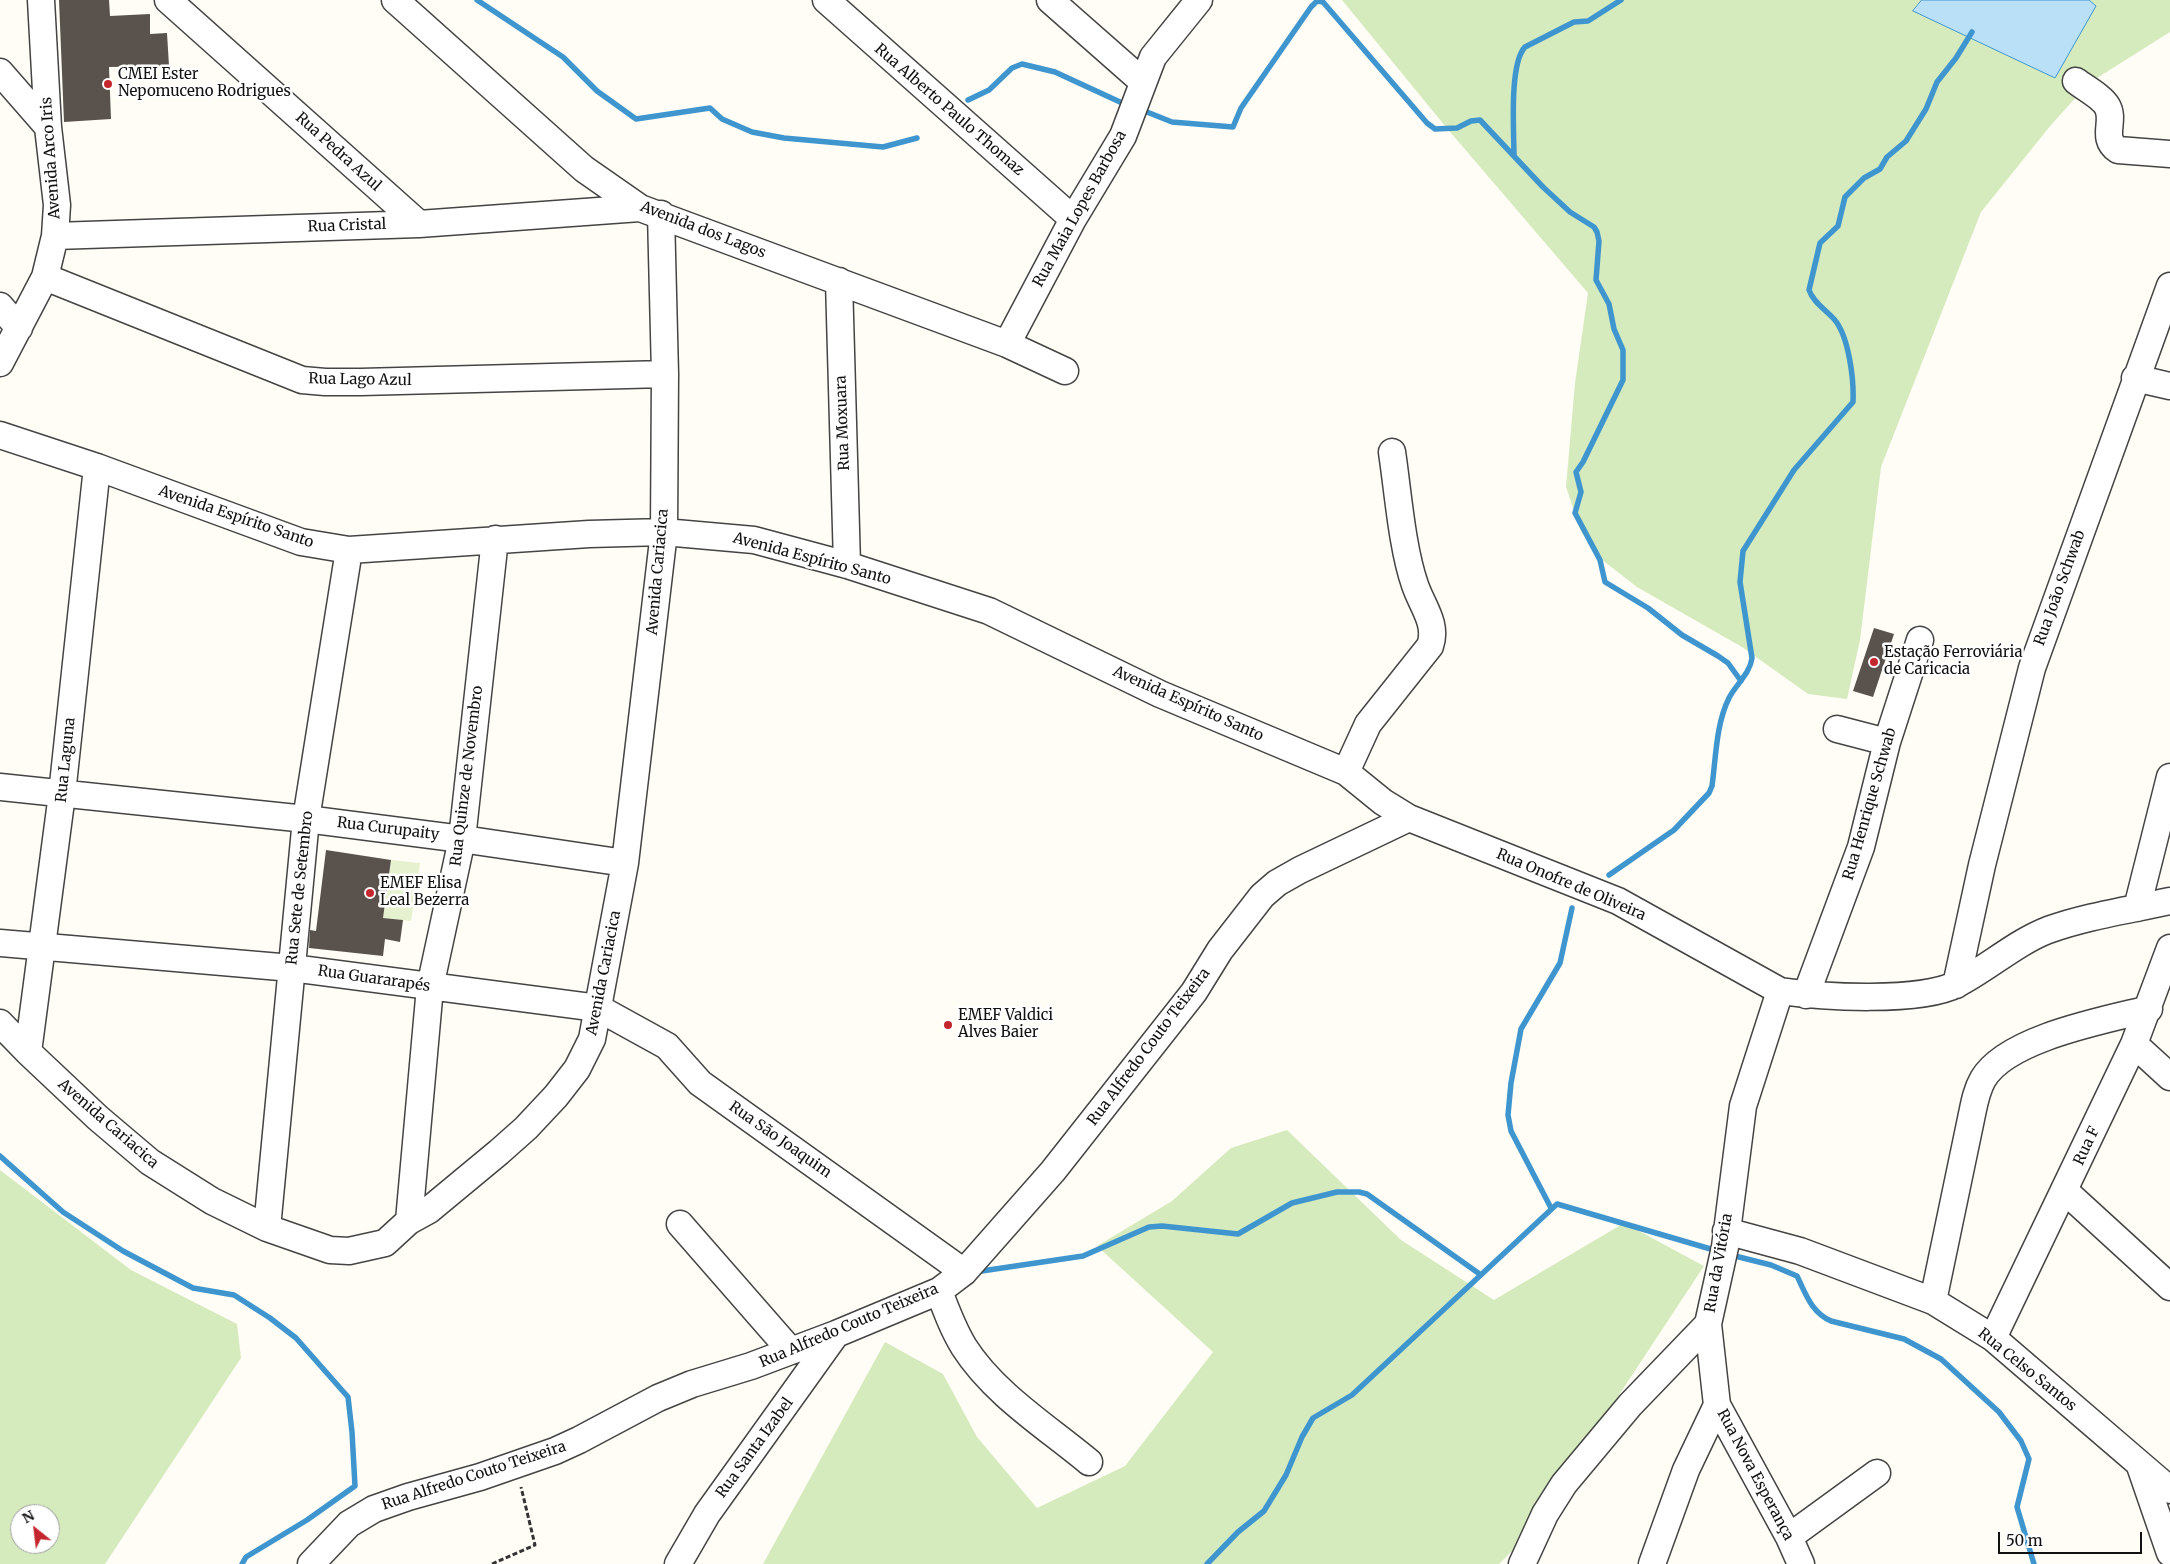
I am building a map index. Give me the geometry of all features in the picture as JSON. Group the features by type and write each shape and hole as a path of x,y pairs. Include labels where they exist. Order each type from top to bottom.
{"street":[{"name":"Avenida Arco Iris","path":"0,363 45,277 54,236 57,205 48,127 41,0"},
{"name":"Rua Pedra Azul","path":"168,0 420,224"},
{"name":"Avenida dos Lagos","path":"395,0 584,169 650,211 1007,344 1066,371"},
{"name":"Rua Alberto Paulo Thomaz","path":"826,0 1073,219"},
{"path":"1050,0 1142,80"},
{"name":"Rua Maia Lopes Barbosa","path":"1007,344 1073,219 1123,136 1142,80 1153,57 1199,0"},
{"path":"0,72 48,127"},
{"path":"2076,81 2107,106 2108,136 2112,146 2118,150 2170,154"},
{"name":"Rua Cristal","path":"54,236 420,224 650,211"},
{"name":"Avenida Cariacica","path":"0,1023 28,1052 120,1138 150,1162 212,1201 267,1228 322,1247 349,1251 385,1243 409,1221 429,1210 526,1128 556,1096 577,1068 592,1039 598,1008 625,863 664,532 665,374 650,211"},
{"name":"Rua Lago Azul","path":"45,277 302,380 361,382 665,374"},
{"name":"Rua Moxuara","path":"839,281 847,565"},
{"name":"Rua João Schwab","path":"1956,985 1984,855 2032,668 2135,378 2170,286"},
{"path":"0,306 19,328"},
{"path":"2135,378 2170,386"},
{"name":"Avenida Espírito Santo","path":"0,435 97,467 301,542 349,550 496,539 664,532 736,537 847,565 989,611 1160,694 1346,772 1383,802 1409,818"},
{"path":"1346,772 1368,724 1430,646 1433,638 1432,623 1410,568 1392,452"},
{"name":"Rua Laguna","path":"28,1052 62,794 97,467"},
{"name":"Rua Quinze de Novembro","path":"409,1221 430,987 462,839 496,539"},
{"name":"Rua Sete de Setembro","path":"267,1228 306,819 349,550"},
{"name":"Rua Henrique Schwab","path":"1806,995 1861,846 1887,742 1920,640"},
{"path":"1838,730 1887,742"},
{"path":"2137,908 2170,777"},
{"name":"Rua Curupaity","path":"0,787 306,819 462,839 625,863"},
{"name":"Rua Onofre de Oliveira","path":"1409,818 1618,901 1780,991"},
{"name":"Rua Alfredo Couto Teixeira","path":"310,1564 349,1524 374,1509 516,1465 579,1440 658,1398 692,1384 751,1366 836,1334 938,1290 964,1272 1053,1171 1194,992 1220,950 1262,896 1277,883 1300,870 1409,818"},
{"path":"1780,991 1806,995 1887,996 1940,990 1956,985 2031,937 2078,920 2170,901"},
{"name":"Rua Guararapés","path":"0,943 292,968 598,1008"},
{"name":"Rua F","path":"1993,1338 2065,1192 2134,1044 2149,1009 2170,948"},
{"name":"Rua da Vitória","path":"1522,1564 1545,1514 1564,1484 1624,1412 1708,1324 1726,1231 1743,1106 1780,991"},
{"name":"Rua São Joaquim","path":"598,1008 667,1046 700,1083 964,1272"},
{"path":"1933,1302 1977,1091 1984,1078 1994,1065 2013,1052 2041,1040 2070,1029 2149,1009"},
{"path":"2134,1044 2170,1077"},
{"path":"2065,1192 2170,1287"},
{"path":"680,1224 791,1351"},
{"name":"Rua Celso Santos","path":"1726,1231 1800,1250 1933,1302 1993,1338 2170,1490"},
{"path":"938,1290 952,1326 978,1367 1004,1392 1089,1462"},
{"name":"Rua Nova Esperança","path":"1708,1324 1717,1405 1789,1537 1800,1563"},
{"name":"Rua Santa Izabel","path":"678,1564 707,1514 836,1334"},
{"path":"1652,1564 1686,1470 1717,1405"},
{"path":"2140,1466 2170,1553"},
{"path":"1789,1537 1877,1473"}],"path":[{"path":"492,1564 535,1545 516,1465"}],"green space":[{"path":"1342,0 1922,0 1913,10 2096,6 2089,0 2170,0 2170,32 2089,83 2051,125 1981,212 1881,467 1860,640 1847,699 1808,694 1742,647 1637,587 1597,556 1581,531 1566,487 1575,383 1588,293 1445,126"},
{"path":"391,860 420,863 411,921 383,918"},
{"path":"1287,1130 1401,1240 1494,1300 1624,1223 1704,1266 1524,1539 1499,1564 763,1564 885,1342 943,1374 977,1437 1037,1508 1125,1466 1213,1352 1097,1246 1172,1201 1231,1148"},
{"path":"0,1170 131,1270 237,1324 241,1358 105,1564 0,1564"}],"water":[{"path":"1922,0 2089,0 2096,6 2055,78 1913,11"}],"building":[{"name":"CMEI Ester Nepomuceno Rodrigues","path":"59,0 109,0 110,16 150,14 150,34 167,33 169,66 109,67 111,119 64,122"},
{"name":"Estação Ferroviária de Caricacia","path":"1874,628 1894,634 1873,697 1853,691"},
{"path":"326,850 391,860 383,918 403,920 400,942 385,939 383,956 309,948 310,930 316,931"}],"waterway":[{"path":"477,0 563,57 597,91 636,119 710,108 722,119 752,132 784,138 883,147 917,138"},
{"path":"1514,156 1514,83 1520,56 1525,47 1574,22 1588,21 1621,0"},
{"path":"1142,110 1172,122 1233,127 1241,108 1311,7 1317,1 1323,2 1427,123 1435,129 1457,128 1471,121 1480,120 1543,187 1570,212 1594,227 1599,241 1596,280 1609,304 1614,329 1623,350 1623,380 1583,462 1576,472 1581,492 1575,513 1600,560 1605,582 1648,608 1682,635 1728,663 1741,681"},
{"path":"1609,875 1674,830 1709,793 1712,786 1721,719 1729,698 1749,669 1752,658 1740,582 1743,551 1794,470 1853,402 1850,359 1843,336 1834,319 1817,302 1809,290 1820,243 1838,226 1845,197 1864,178 1880,169 1887,157 1906,141 1926,109 1937,82 1956,58 1972,32"},
{"path":"968,100 989,90 1012,68 1022,64 1055,72 1120,102"},
{"path":"1551,1208 1511,1131 1508,1115 1511,1083 1521,1029 1560,963 1572,908"},
{"path":"0,1156 63,1212 123,1251 193,1288 234,1295 270,1318 296,1338 348,1397 355,1486 307,1520 246,1557 242,1564"},
{"path":"975,1272 1083,1256 1149,1227 1162,1226 1238,1234 1292,1203 1337,1192 1359,1192 1367,1194 1481,1275"},
{"path":"1207,1564 1238,1532 1264,1511 1286,1475 1302,1437 1313,1418 1352,1395 1557,1204 1714,1250"},
{"path":"1731,1255 1771,1265 1797,1276 1814,1308 1831,1321 1904,1339 1941,1359 1999,1412 2021,1441 2029,1459 2017,1507 2034,1564"}],"place":[{"name":"CMEI Ester Nepomuceno Rodrigues","path":"108,84"},
{"name":"Estação Ferroviária de Caricacia","path":"1874,662"},
{"name":"EMEF Elisa Leal Bezerra","path":"370,893"},
{"name":"EMEF Valdici Alves Baier","path":"948,1025"}]}
